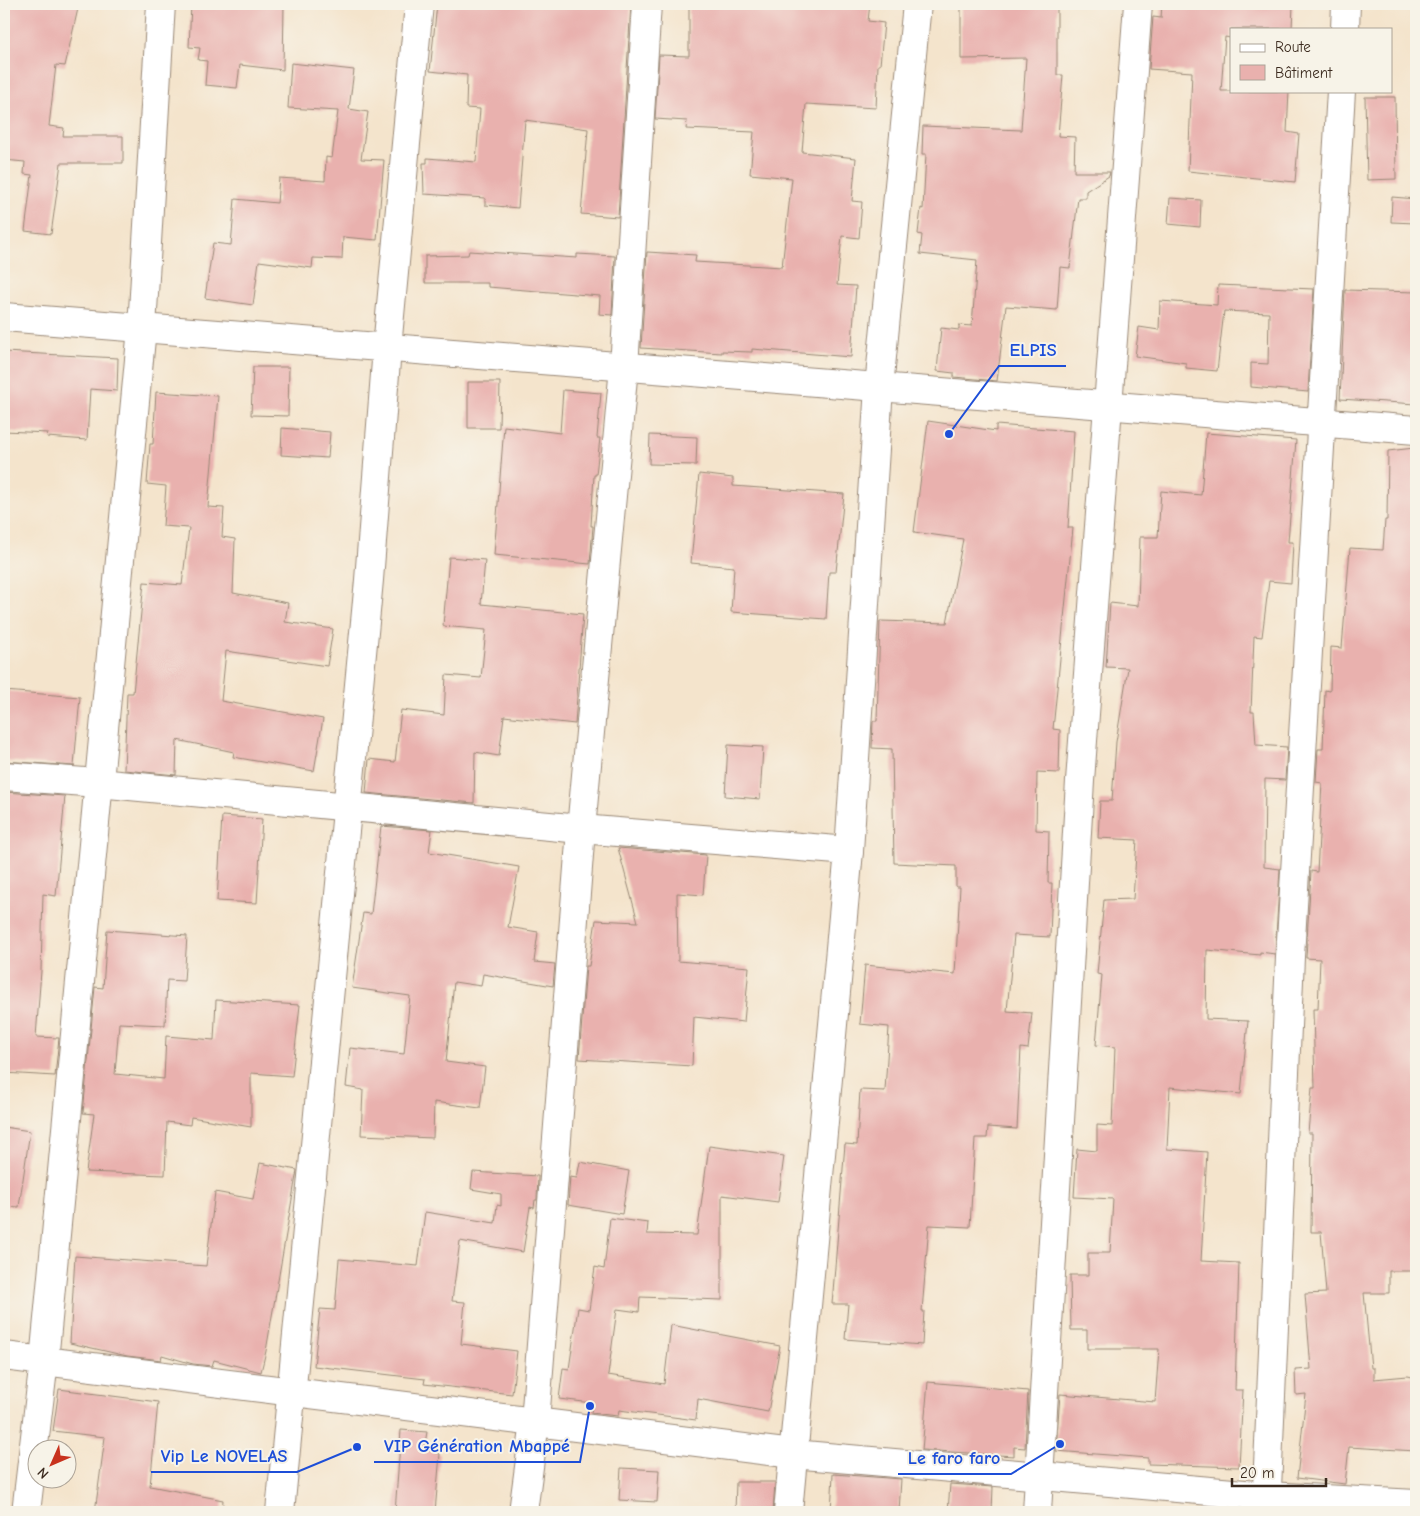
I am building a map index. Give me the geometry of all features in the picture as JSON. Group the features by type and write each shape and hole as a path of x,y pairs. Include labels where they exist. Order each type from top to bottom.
{"street":[{"path":"26,1512 44,1361 142,328 161,4"},
{"path":"280,1512 369,580 387,348 419,4"},
{"path":"523,1512 535,1422 581,829 624,367 647,4"},
{"path":"788,1512 849,851 879,387 918,4"},
{"path":"1037,1512 1080,781 1138,4"},
{"path":"1345,28 1346,4"},
{"path":"1266,1504 1290,957 1341,92"},
{"path":"4,317 1416,430"},
{"path":"4,776 98,783 581,829 849,851"},
{"path":"4,1356 794,1454 1038,1475 1266,1504 1416,1504"}],"building":[{"path":"4,4 79,4 65,66 56,65 49,126 64,128 63,136 123,136 123,163 61,163 51,234 25,231 32,175 24,174 25,162 4,160"},
{"path":"191,4 284,4 283,70 240,65 237,88 205,85 207,61 198,60 200,48 189,47"},
{"path":"437,4 631,4 618,217 581,214 588,129 525,120 518,208 485,205 485,198 424,194 423,163 427,163 427,158 476,162 480,109 466,108 467,75 430,71"},
{"path":"689,4 870,4 868,21 884,23 880,65 878,65 876,108 806,104 802,152 856,158 852,201 862,202 859,238 842,236 837,285 856,286 851,357 752,349 752,352 722,351 722,353 641,348 647,252 696,255 695,262 782,267 792,178 750,174 754,132 686,129 687,121 655,119 659,55 689,56"},
{"path":"961,4 1057,4 1057,75 1063,75 1058,136 1075,137 1074,172 1110,172 1109,176 1086,191 1086,198 1078,198 1070,268 1060,267 1057,310 1006,306 997,381 954,377 954,373 937,371 941,328 959,330 959,325 972,326 977,260 920,254 922,235 918,234 921,208 923,209 926,154 922,154 923,126 1021,130 1026,58 961,59"},
{"path":"1162,4 1293,4 1292,28 1230,28 1230,38 1225,37 1221,91 1289,92 1287,132 1299,134 1295,182 1188,171 1192,72 1149,69 1153,17 1161,18"},
{"path":"291,63 354,70 349,109 368,112 361,159 384,160 377,240 343,237 342,259 313,258 312,268 259,261 253,305 205,298 213,243 231,245 235,199 277,203 279,178 325,181 326,157 332,158 338,111 288,108"},
{"path":"1365,97 1395,97 1396,179 1367,180"},
{"path":"1392,197 1416,199 1416,223 1391,222"},
{"path":"1170,198 1201,200 1200,227 1168,224"},
{"path":"469,251 577,258 577,254 615,256 612,315 599,314 600,296 488,287 488,283 425,283 425,256 468,255"},
{"path":"1218,285 1314,289 1308,392 1251,387 1251,363 1268,364 1269,313 1224,311 1217,371 1186,368 1186,363 1135,356 1139,327 1159,330 1160,301 1217,305"},
{"path":"1345,290 1416,292 1416,404 1340,399"},
{"path":"4,352 118,358 117,391 90,389 87,440 47,437 48,433 4,431"},
{"path":"253,367 289,367 288,416 251,415"},
{"path":"468,382 500,382 499,428 468,428"},
{"path":"563,390 601,393 597,438 600,438 596,475 594,475 590,564 494,555 504,426 560,433"},
{"path":"156,392 218,396 208,507 224,508 222,537 235,539 233,593 288,603 285,622 333,629 327,666 226,651 221,701 323,719 314,771 233,757 234,752 177,740 176,775 124,770 127,693 133,693 144,582 182,585 189,528 163,526 166,486 147,484 150,444 153,444"},
{"path":"928,421 996,431 996,425 1074,431 1068,528 1073,528 1053,729 1060,730 1059,773 1037,772 1036,830 1049,831 1048,883 1052,883 1050,937 1014,935 1007,1011 1032,1013 1028,1049 1021,1048 1017,1129 988,1127 987,1138 975,1138 970,1227 929,1225 922,1311 924,1311 922,1345 845,1339 848,1304 832,1304 845,1144 857,1145 860,1090 885,1091 889,1027 860,1024 865,965 955,974 960,887 956,887 956,866 894,863 892,749 872,748 873,721 877,721 880,621 947,623 963,539 914,532"},
{"path":"282,428 330,432 328,458 281,455"},
{"path":"1206,433 1296,440 1288,542 1293,542 1291,583 1269,581 1262,637 1254,636 1251,712 1254,712 1256,745 1287,747 1285,780 1265,779 1264,867 1280,869 1275,954 1260,952 1260,955 1207,950 1206,1019 1248,1021 1241,1094 1170,1087 1167,1149 1207,1152 1201,1261 1239,1263 1235,1390 1243,1390 1239,1467 1148,1464 1148,1458 1056,1451 1060,1394 1155,1402 1159,1349 1087,1349 1087,1330 1071,1330 1070,1275 1088,1275 1088,1253 1110,1253 1113,1199 1074,1197 1077,1149 1097,1151 1097,1125 1112,1126 1115,1047 1096,1045 1102,975 1097,974 1104,900 1133,899 1137,840 1098,838 1100,801 1112,801 1116,742 1128,668 1106,667 1110,603 1138,606 1140,537 1158,537 1161,491 1201,495"},
{"path":"650,435 697,437 696,465 649,464"},
{"path":"1414,448 1414,490 1416,490 1416,1271 1389,1271 1389,1293 1364,1293 1371,1368 1374,1368 1374,1379 1408,1376 1416,1378 1416,1451 1349,1447 1345,1484 1297,1478 1306,1394 1296,1395 1295,1370 1311,1369 1305,1294 1326,1293 1321,1232 1311,1232 1312,1133 1308,1133 1312,1088 1315,1088 1313,1009 1318,1009 1320,959 1306,958 1311,871 1317,872 1322,783 1316,782 1318,749 1323,749 1325,690 1330,691 1331,647 1342,648 1350,548 1383,550 1385,520 1387,520 1388,451"},
{"path":"699,474 733,478 733,486 844,494 836,572 829,572 826,619 731,612 734,567 691,563"},
{"path":"449,557 485,560 481,604 583,614 575,724 504,716 499,756 475,752 474,803 366,793 369,759 395,762 401,710 444,715 446,675 481,678 486,630 443,626"},
{"path":"4,691 80,697 74,766 4,761"},
{"path":"728,745 763,747 760,799 725,796"},
{"path":"4,792 65,796 56,896 43,894 41,971 36,1037 59,1038 55,1076 4,1073"},
{"path":"222,816 262,819 257,903 217,901"},
{"path":"381,826 432,830 429,852 519,867 508,927 538,932 534,962 555,964 553,986 483,974 481,986 454,982 446,1062 485,1067 480,1108 434,1102 433,1138 361,1135 363,1090 346,1087 350,1048 404,1054 410,996 352,988 363,913 371,914"},
{"path":"618,848 706,855 703,895 677,893 678,961 749,967 744,1022 694,1017 692,1066 579,1059 586,966 589,966 596,920 638,922"},
{"path":"107,930 187,936 184,981 167,980 165,1025 119,1023 115,1074 164,1079 166,1036 214,1040 216,1000 300,1005 292,1076 251,1073 251,1127 191,1117 190,1125 167,1122 165,1175 86,1172 94,1114 83,1113 95,987 103,988"},
{"path":"4,1127 30,1131 19,1207 4,1206"},
{"path":"709,1146 784,1156 778,1202 722,1195 722,1300 640,1297 639,1312 617,1309 608,1375 664,1384 671,1325 780,1346 768,1412 698,1399 696,1420 619,1410 618,1416 591,1413 592,1403 559,1399 563,1368 569,1369 578,1308 589,1310 595,1267 604,1269 610,1218 648,1223 647,1234 697,1235"},
{"path":"580,1162 629,1171 622,1214 568,1205 570,1177 577,1178"},
{"path":"260,1163 297,1170 261,1372 214,1360 212,1366 193,1364 162,1355 161,1360 127,1356 70,1343 75,1256 206,1266 215,1192 253,1199"},
{"path":"473,1172 538,1176 537,1200 535,1200 534,1208 530,1207 523,1252 460,1241 452,1301 465,1302 461,1344 517,1351 512,1394 424,1384 425,1379 314,1366 320,1309 335,1310 339,1259 418,1266 425,1212 495,1223 497,1205 501,1206 501,1194 471,1189"},
{"path":"928,1382 1028,1391 1025,1448 1014,1447 1014,1456 922,1450"},
{"path":"59,1389 158,1402 150,1486 223,1500 222,1512 95,1512 105,1437 53,1431"},
{"path":"401,1430 427,1432 424,1449 440,1454 435,1512 395,1512"},
{"path":"621,1468 659,1470 657,1502 619,1500"},
{"path":"833,1474 901,1479 899,1512 831,1512"},
{"path":"736,1482 775,1482 773,1512 735,1512"},
{"path":"950,1484 993,1487 992,1512 948,1512"}],"place":[{"name":"ELPIS","path":"949,434"},
{"name":"VIP Génération Mbappé","path":"590,1406"},
{"name":"Le faro faro","path":"1060,1444"},
{"name":"Vip Le NOVELAS","path":"357,1447"}]}
